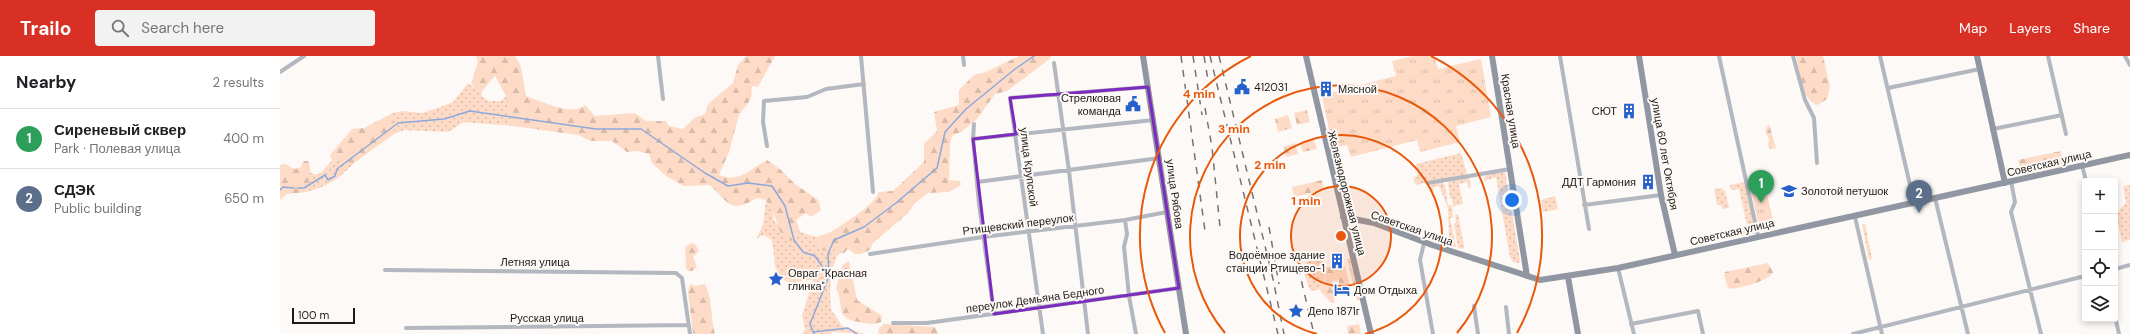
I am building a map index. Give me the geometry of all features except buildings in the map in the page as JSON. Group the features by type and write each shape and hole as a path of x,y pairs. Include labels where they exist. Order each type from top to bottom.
{"street":[{"path":"280,72 304,56"},
{"path":"658,56 663,99"},
{"path":"861,56 873,192"},
{"path":"964,56 964,65"},
{"name":"улица Рябова","path":"1144,56 1186,334"},
{"name":"Железнодорожная улица","path":"1306,56 1371,334"},
{"name":"Красная улица","path":"1492,56 1527,276"},
{"path":"1560,56 1589,229"},
{"name":"улица 60 лет Октября","path":"1639,56 1661,195 1675,255"},
{"path":"1719,56 1758,236"},
{"path":"1793,56 1804,100 1814,118 1817,163"},
{"path":"1880,56 1914,202"},
{"path":"1977,56 1993,129 2015,202 2011,212 2041,334"},
{"path":"2048,56 2066,134"},
{"path":"2125,56 2130,65"},
{"path":"1054,63 1062,130 1069,171 1088,334"},
{"path":"1888,88 1980,69"},
{"path":"767,146 763,122 764,101 808,97 826,89 864,84"},
{"path":"1058,94 1148,87"},
{"name":"улица Крупской","path":"1043,334 1038,308 1010,98 1058,94"},
{"path":"1993,129 2062,115"},
{"path":"973,138 1154,120"},
{"path":"974,124 973,138 977,182 994,314"},
{"name":"Советская улица","path":"1343,217 1404,231 1424,243 1540,280 1568,277 1618,268 1758,236 1856,217 1914,202 2130,155"},
{"path":"977,182 1160,158"},
{"path":"2082,165 2085,178"},
{"path":"1428,183 1510,169"},
{"path":"1584,206 1661,195"},
{"path":"1934,198 1968,334"},
{"name":"Ртищевский переулок","path":"870,254 983,237 1076,227 1167,212"},
{"path":"1856,217 1882,334"},
{"path":"1125,220 1127,234 1124,247 1129,296 1136,334"},
{"path":"1424,243 1420,260 1433,334"},
{"path":"2118,267 2130,265"},
{"path":"1618,268 1634,334"},
{"name":"Летняя улица","path":"386,270 676,273 682,278 689,325"},
{"path":"1568,277 1578,334"},
{"path":"1853,334 1880,326 2082,277"},
{"name":"переулок Демьяна Бедного","path":"893,322 927,323 1179,288"},
{"path":"1474,306 1478,334"},
{"path":"1506,308 1510,334"},
{"path":"1631,324 1698,311 1702,334"},
{"path":"2116,322 2119,334"},
{"path":"689,325 690,334"},
{"name":"Русская улица","path":"406,328 689,325"}],"highlighted area":[{"path":"1148,87 1179,288 994,314 973,139 1016,134 1010,98"}],"green space":[{"path":"476,56 515,56 521,67 526,96 556,107 572,109 585,105 595,116 635,113 646,121 666,121 669,126 683,129 694,118 705,114 708,104 733,83 738,65 746,56 775,56 758,87 752,86 751,99 739,115 729,152 719,175 726,177 738,176 750,171 767,160 781,170 795,184 818,200 821,210 811,217 806,213 796,220 800,232 792,241 783,238 766,200 757,198 741,206 735,206 726,201 710,185 684,186 666,176 652,163 649,154 637,151 627,152 612,141 591,141 578,135 513,126 506,96 495,76 482,91 476,90 471,84 478,61"},
{"path":"1019,56 1051,56 1051,58 1007,91 995,94 977,119 961,132 952,136 950,144 949,180 960,181 961,185 949,192 928,193 914,204 908,213 873,243 870,250 861,254 855,254 848,249 844,253 838,254 833,248 821,251 816,237 831,232 865,209 876,198 879,192 893,191 924,162 924,144 937,131 934,112 959,105 959,90 974,75 986,72"},
{"path":"1414,56 1434,56 1438,69 1481,59 1491,117 1456,126 1460,142 1420,152 1417,140 1351,157 1347,145 1333,148 1321,92 1325,94 1396,76 1392,61"},
{"path":"1796,56 1823,56 1830,87 1827,99 1817,105 1811,102 1804,91"},
{"path":"468,83 476,90 482,91 481,96 489,101 501,101 506,96 513,126 464,122 448,132 404,130 394,134 393,113 402,111 422,113 453,102"},
{"path":"1307,110 1310,122 1297,125 1294,113"},
{"path":"393,113 394,134 354,163 332,160 330,155 352,129 364,128"},
{"path":"1288,115 1292,128 1278,132 1275,119"},
{"path":"1769,124 1776,148 1770,149 1768,146 1769,139 1765,130"},
{"path":"1314,140 1317,149 1303,152 1300,143"},
{"path":"1295,143 1298,154 1286,157 1283,147"},
{"path":"2061,151 2064,166 2022,175 2018,160"},
{"path":"1461,153 1467,174 1416,185 1413,178 1418,175 1416,164"},
{"path":"332,160 354,163 333,181 306,192 310,172 316,175 322,172"},
{"path":"303,161 308,161 310,169 306,192 287,194 280,200 280,165 285,164 295,169 301,167"},
{"path":"1505,172 1520,260 1519,263 1513,262 1510,257 1496,177 1484,181 1484,177 1487,174"},
{"path":"1469,177 1471,187 1468,188 1467,182 1459,184 1463,204 1453,206 1452,199 1450,199 1448,181"},
{"path":"1763,177 1774,224 1759,227 1749,182"},
{"path":"1322,180 1324,190 1294,197 1292,187"},
{"path":"1442,181 1445,185 1448,205 1452,205 1453,218 1450,218 1456,247 1442,242 1442,240 1449,238 1448,208 1439,186 1433,187 1434,192 1430,192 1431,184"},
{"path":"1745,182 1753,223 1747,225 1739,189 1731,190 1730,185"},
{"path":"2130,185 2130,240 2122,242 2118,224 2118,212 2126,202 2123,186"},
{"path":"1721,188 1725,191 1729,208 1723,209 1721,205 1717,205 1714,189"},
{"path":"1555,196 1558,209 1543,212 1541,200"},
{"path":"766,200 772,209 774,221 792,241 800,232 816,237 821,251 834,248 838,254 832,269 830,292 831,309 842,326 864,334 834,332 828,334 802,334 805,329 802,316 813,280 789,282 783,279 776,269 771,239 763,235 756,239 763,225"},
{"path":"1458,214 1464,246 1463,249 1458,248 1454,224 1456,223 1455,215"},
{"path":"1862,224 1865,224 1872,259 1869,260"},
{"path":"1755,226 1756,233 1723,240 1721,233"},
{"path":"691,243 695,244 699,251 693,257 697,267 692,271 688,271 686,268 685,247"},
{"path":"1320,256 1326,272 1325,280 1321,289 1311,291 1302,268 1307,266 1306,262 1313,259 1313,257"},
{"path":"1350,258 1360,300 1357,301 1347,259"},
{"path":"849,261 857,300 882,316 881,322 873,324 862,323 851,320 843,314 839,294 836,288 843,264"},
{"path":"1768,263 1773,272 1771,275 1760,281 1744,286 1731,289 1728,288 1724,275 1725,272"},
{"path":"1342,266 1345,266 1350,286 1340,287 1339,280 1332,281 1335,303 1331,303 1320,291 1326,279 1326,267 1338,267 1339,269"},
{"path":"690,284 695,286 705,284 708,290 715,334 693,334 688,292"},
{"path":"884,324 935,327 938,334 878,334 879,328"},
{"path":"1359,324 1361,334 1348,334 1347,326"}],"waterway":[{"path":"829,276 828,254 834,240 864,227 896,203 937,168 945,132 966,109 1015,69 1034,56"},
{"path":"298,188 304,188 325,175 328,180 335,176 337,169 398,123 444,119 470,111 596,129 641,129 705,173 728,186 748,183 772,186 785,206 794,240 803,252 815,256 829,276 810,324 814,334"},
{"path":"280,190 283,187 294,188"},
{"path":"813,332 848,328 857,334"}],"railway":[{"path":"1181,56 1205,231"},
{"path":"1193,56 1202,115"},
{"path":"1204,56 1208,80"},
{"path":"1210,56 1278,334"},
{"path":"1219,56 1273,279 1284,334"},
{"path":"1205,108 1212,147 1220,227"},
{"path":"1269,227 1279,284"},
{"path":"1295,254 1314,334"}],"place":[{"name":"412031","path":"1242,87"},
{"name":"Мясной","path":"1326,89"},
{"name":"Стрелковая команда","path":"1133,104"},
{"name":"СЮТ","path":"1629,111"},
{"name":"ДДТ Гармония","path":"1648,182"},
{"name":"Золотой петушок","path":"1789,191"},
{"name":"Сиреневый сквер","path":"1761,203"},
{"name":"СДЭК","path":"1919,213"},
{"name":"Водоёмное здание станции Ртищево-1","path":"1337,261"},
{"name":"Овраг \"Красная глинка\"","path":"776,279"},
{"name":"Дом Отдыха","path":"1342,290"},
{"name":"Депо 1871г","path":"1296,311"}]}
